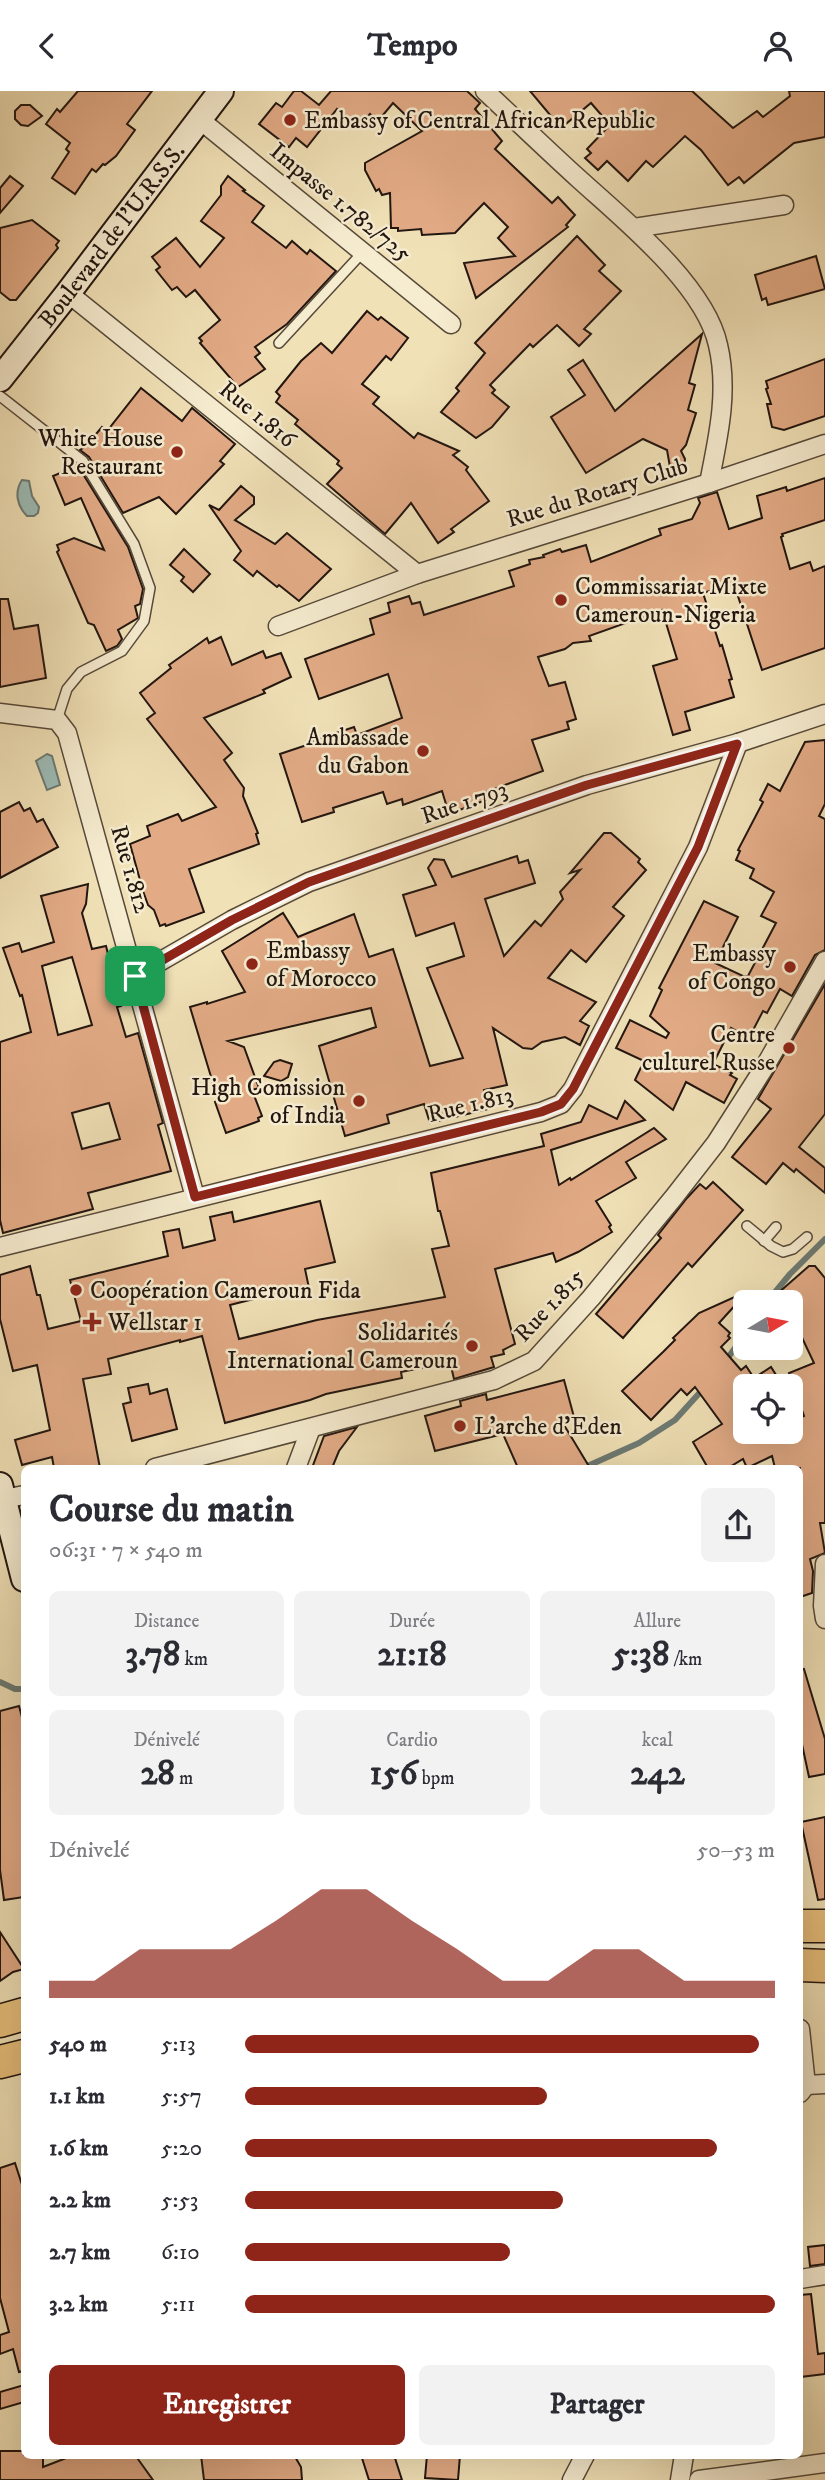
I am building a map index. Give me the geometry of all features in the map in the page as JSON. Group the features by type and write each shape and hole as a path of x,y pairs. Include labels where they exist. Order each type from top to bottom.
{"highway":[{"path":"803,1926 825,1926"},
{"path":"803,1965 825,1966"},
{"path":"0,2021 21,2015"},
{"path":"0,2062 21,2057"}],"street":[{"name":"Boulevard de l'U.R.S.S.","path":"2,372 68,293 221,91"},
{"name":"Rue du Rotary Club","path":"278,626 417,574 709,483 721,425 722,374 718,343 692,291 634,228 485,91"},
{"name":"Impasse 1.782/725","path":"199,119 451,324"},
{"path":"634,228 784,205"},
{"name":"Rue 1.816","path":"68,293 417,574"},
{"path":"709,483 825,444"},
{"path":"0,713 57,720"},
{"name":"Rue 1.793","path":"135,976 232,920 309,882 587,785 737,744 825,714"},
{"name":"Rue 1.812","path":"57,720 67,733 195,1197"},
{"name":"Rue 1.813","path":"0,1247 541,1112 561,1104 573,1089 698,847 737,744"},
{"name":"Rue 1.815","path":"167,1465 494,1380 534,1361 591,1298 716,1143 764,1068 825,961"},
{"path":"297,1465 311,1428"},
{"path":"9,1493 21,1562"},
{"path":"825,1564 825,1619"},
{"path":"803,2089 825,2084"},
{"path":"803,2277 825,2275"},
{"path":"572,2480 583,2459"},
{"path":"680,2480 683,2459"},
{"path":"699,2480 825,2463"}],"lane":[{"path":"279,343 363,252"},
{"path":"0,396 83,461 134,544 150,588 144,621 122,651 81,672 66,689 57,720"},
{"path":"747,1226 780,1251 787,1252 807,1237"},
{"path":"764,1241 776,1227"}],"water":[{"path":"22,480 29,481 32,496 39,507 34,516 27,516 19,503 17,494"},
{"path":"47,754 52,756 60,785 47,790 36,761"}],"building":[{"path":"78,91 152,91 127,124 135,130 116,156 96,172 92,169 75,194 52,178 69,152 66,149 70,143 46,124 57,109 60,112"},
{"path":"294,91 301,91 319,105 331,91 467,91 480,103 475,109 502,141 495,149 552,203 558,197 575,215 566,225 568,227 476,298 464,263 515,256 498,238 508,227 484,203 455,233 422,235 421,229 398,231 398,228 391,228 390,193 382,195 379,189 376,191 365,170 365,163 422,131 393,103 378,121 370,114 359,127 337,109 307,147 296,138 289,147 259,124 276,103 282,107"},
{"path":"530,91 692,91 733,128 757,111 763,117 790,96 789,91 825,91 825,137 794,143 744,183 739,177 728,185 701,150 685,136 653,167 646,161 628,181 607,161 598,170 585,158 591,153 587,149 610,125 591,103 561,128"},
{"path":"21,105 30,105 42,116 28,126 21,125 15,119 15,111"},
{"path":"10,176 23,186 0,213 0,188"},
{"path":"228,176 264,206 252,222 286,248 292,241 307,254 310,250 336,271 287,324 255,347 260,353 255,357 265,369 238,387 200,343 202,341 199,338 220,320 195,290 186,297 177,287 172,290 156,270 160,267 152,257 176,238 200,267 224,238 201,221 221,195 221,186"},
{"path":"32,220 59,241 56,245 58,248 16,300 10,300 0,292 0,228"},
{"path":"577,236 605,265 599,271 621,291 584,329 591,334 579,346 557,325 533,347 530,344 490,385 495,390 492,393 509,407 492,427 476,438 441,412 459,391 456,388 485,353 475,343"},
{"path":"816,256 825,289 768,305 766,298 762,300 755,275"},
{"path":"367,311 378,320 381,317 408,338 391,360 386,356 362,384 379,397 373,404 414,438 418,433 459,451 453,455 468,467 466,470 489,501 451,529 454,532 438,543 411,503 385,534 327,484 342,468 337,464 339,461 295,424 298,420 276,402 280,396 276,392 301,361 321,343 332,353"},
{"path":"702,334 689,383 695,385 688,410 696,413 686,445 681,451 685,459 684,467 678,470 670,467 667,450 643,439 586,473 551,417 585,395 568,370 583,360 615,411"},
{"path":"825,359 825,416 784,430 772,427 766,381"},
{"path":"141,388 182,421 192,408 235,444 220,461 224,464 176,514 159,497 123,513 89,457 80,450 102,427 107,431"},
{"path":"67,457 78,466 128,547 143,589 140,604 135,606 138,618 118,630 122,639 117,646 106,651 94,625 88,623 57,552 57,545 74,538 104,550 81,498 65,505 53,476 72,468"},
{"path":"825,478 825,520 782,534 781,537 790,569 810,562 813,571 825,566 825,648 762,670 734,584 703,593 720,646 722,645 734,697 685,712 690,730 673,735 653,666 677,659 662,610 589,636 591,641 573,643 565,649 538,657 549,686 565,682 576,719 567,722 569,729 532,740 543,771 483,793 486,800 449,814 442,791 403,805 402,799 387,804 383,792 333,808 334,812 302,822 280,754 354,727 357,735 402,718 388,674 319,699 305,659 374,634 370,619 390,612 388,603 409,596 412,604 420,602 424,615 514,586 509,571 530,564 529,560 544,557 543,555 560,549 562,552 586,545 591,562 661,535 659,529 692,519 700,503 698,498 717,492 729,529 762,518 757,496 786,487 787,491"},
{"path":"241,486 254,497 254,504 235,520 275,544 287,533 331,569 299,601 257,571 253,576 234,560 241,551 209,505 219,510"},
{"path":"184,549 210,574 193,592 181,581 184,577 170,565"},
{"path":"0,599 8,599 14,629 38,625 46,678 0,687"},
{"path":"221,637 232,665 263,651 266,658 281,653 291,677 263,690 265,693 204,718 232,753 224,760 244,788 243,796 258,833 259,844 189,869 204,912 160,926 154,910 148,905 130,844 150,836 147,826 178,814 182,821 216,807 147,719 155,713 140,693 171,668 169,665 207,638 209,643"},
{"path":"825,740 825,804 819,816 825,819 825,950 815,955 792,996 780,989 767,1013 763,1011 749,1038 731,1028 713,1064 732,1073 730,1075 737,1079 724,1103 686,1082 673,1110 635,1080 644,1061 616,1048 630,1020 666,1038 669,1033 650,1016 662,990 659,988 704,901 738,917 715,963 748,976 776,923 761,916 774,892 750,878 754,869 736,860 740,851 738,850 763,802 760,800 768,784 780,791 805,742"},
{"path":"19,802 24,811 30,808 37,822 43,819 58,847 0,878 0,812"},
{"path":"604,833 611,833 640,859 638,862 646,870 613,907 624,916 586,962 571,950 548,978 596,1002 580,1021 589,1026 580,1045 565,1037 542,1042 532,1049 523,1048 493,1028 507,1085 484,1090 488,1109 430,1123 424,1104 387,1115 389,1123 345,1136 319,1046 376,1027 371,1008 228,1041 244,1047 259,1088 252,1090 262,1116 258,1118 259,1121 226,1133 190,1007 245,992 222,951 283,913 298,937 354,914 369,957 393,949 430,1066 463,1058 427,968 464,956 454,923 416,936 403,895 436,885 428,868 434,859 444,860 452,877 517,856 519,863 528,860 535,883 485,899 504,956 535,921 541,926 563,899 560,892 580,870 570,873"},
{"path":"88,884 82,913 92,949 106,946 121,1006 117,1007 126,1037 138,1033 163,1123 158,1125 171,1171 88,1193 93,1209 3,1233 0,1220 0,1042 31,1032 22,995 20,996 3,948 19,943 22,952 54,942 41,896","holes":["72,957 92,1025 58,1035 42,966","109,1103 120,1139 82,1149 72,1113"]},
{"path":"825,984 825,1114 799,1147 825,1168 825,1193 796,1169 794,1172 783,1163 766,1184 732,1157 771,1109 758,1099"},
{"path":"280,1060 292,1064 288,1077 281,1081 264,1076 274,1062"},
{"path":"625,1101 645,1120 551,1150 559,1185 654,1128 666,1139 626,1162 636,1178 596,1201 611,1225 609,1227 612,1232 556,1262 553,1253 495,1269 515,1344 503,1350 504,1354 491,1357 494,1367 454,1379 450,1362 401,1372 402,1378 326,1394 225,1423 202,1336 180,1340 108,1359 111,1374 83,1379 99,1465 53,1465 52,1457 22,1465 15,1440 50,1430 37,1365 13,1371 0,1319 0,1275 30,1266 48,1329 81,1321 70,1280 168,1256 163,1232 179,1229 183,1248 215,1240 210,1217 232,1212 234,1222 320,1201 335,1262 305,1269 309,1288 230,1305 239,1339 317,1320 445,1297 432,1249 449,1246 438,1211 431,1173 544,1146 541,1134 581,1122 589,1105 617,1119"},
{"path":"713,1182 743,1210 692,1267 688,1263 623,1338 596,1314 661,1238 658,1235 687,1198 700,1184 706,1189"},
{"path":"809,1266 815,1266 825,1278 825,1523 820,1523 825,1553 810,1559 813,1571 812,1593 803,1596 803,1465 774,1465 772,1456 753,1465 746,1465 743,1459 733,1465 706,1465 693,1442 722,1424 695,1387 687,1395 681,1389 651,1420 622,1391 699,1313 733,1298 733,1308 719,1323 730,1333 730,1338 721,1347 741,1370 746,1366 751,1374 733,1374 733,1444 803,1444 803,1374 789,1373 814,1363 803,1340 803,1290 782,1290"},
{"path":"771,1367 775,1374 760,1374"},
{"path":"564,1380 574,1417 561,1420 588,1465 517,1465 503,1434 435,1451 425,1416 461,1406 460,1401 486,1394 487,1400"},
{"path":"148,1384 150,1394 167,1389 177,1429 132,1441 123,1404 131,1402 128,1388"},
{"path":"357,1427 339,1451 333,1465 313,1465 324,1436"},
{"path":"803,1669 825,1739 825,1774 809,1777 803,1749"},
{"path":"19,1706 21,1714 21,1897 4,1900 0,1870 0,1711"},
{"path":"825,1817 825,1899 818,1900 803,1822"},
{"path":"0,1932 21,1964 21,1970 0,1981"},
{"path":"15,2163 21,2182 19,2372 13,2349 0,2354 0,2335 9,2332 0,2298 0,2168"},
{"path":"825,2245 825,2264 810,2266 808,2247"},
{"path":"811,2294 818,2354 825,2353 825,2374 803,2377 803,2295"},
{"path":"21,2386 21,2403 0,2409 0,2392"},
{"path":"0,2451 21,2451 21,2459 43,2459 43,2467 64,2459 138,2459 153,2480 0,2480"},
{"path":"201,2459 296,2459 301,2467 302,2480 204,2480"},
{"path":"362,2459 395,2459 402,2480 369,2480"},
{"path":"427,2459 460,2459 458,2480 425,2478"}],"waterway":[{"path":"777,1290 825,1239"},
{"path":"724,1363 733,1351"},
{"path":"590,1465 639,1443 675,1420 704,1388"},
{"path":"0,1682 21,1689"}],"place":[{"name":"Embassy of Central African Republic","path":"290,120"},
{"name":"White House Restaurant","path":"177,452"},
{"name":"Commissariat Mixte Cameroun-Nigeria","path":"561,600"},
{"name":"Ambassade du Gabon","path":"423,751"},
{"name":"Embassy of Morocco","path":"252,964"},
{"name":"Embassy of Congo","path":"790,967"},
{"name":"Centre culturel Russe","path":"789,1048"},
{"name":"High Comission of India","path":"359,1101"},
{"name":"Coopération Cameroun Fida","path":"76,1290"},
{"name":"Wellstar 1","path":"92,1322"},
{"name":"Solidarités International Cameroun","path":"472,1346"},
{"name":"L'arche d'Eden","path":"460,1426"}],"route":[{"path":"737,744 698,847 573,1089 561,1104 541,1112 195,1197 135,976 232,920 309,882 587,785 737,744"}]}
